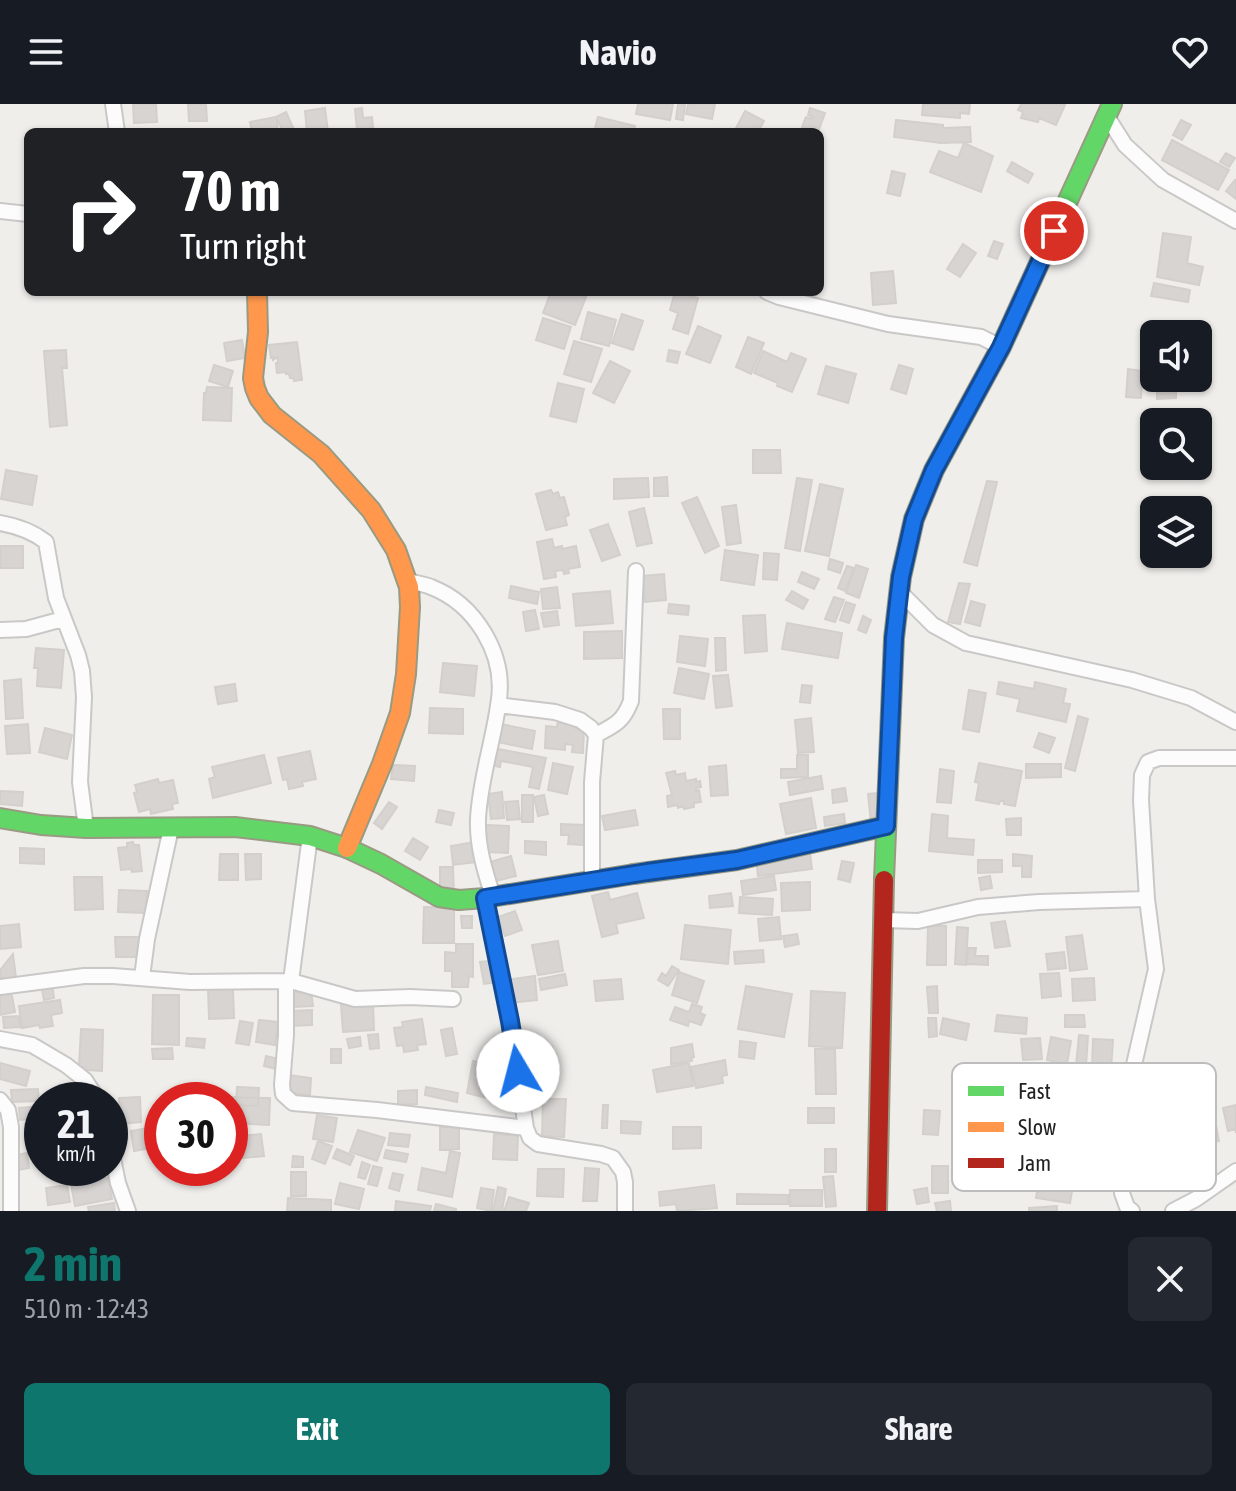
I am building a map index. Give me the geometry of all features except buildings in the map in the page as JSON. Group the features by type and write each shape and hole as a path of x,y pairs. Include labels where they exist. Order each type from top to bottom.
{"street":[{"path":"113,104 116,128"},
{"path":"1109,110 1125,145 1163,180 1236,221"},
{"path":"877,1211 883,920 894,638 899,591 914,519 934,470 1001,347 1109,110"},
{"path":"0,211 24,214"},
{"path":"257,296 259,318 253,374 262,403 357,493 393,543 408,581 410,602 405,684 400,712 347,848"},
{"path":"779,296 888,324 981,337 1001,347"},
{"path":"0,523 35,534 46,542 56,598 78,655 84,697 80,782 86,828"},
{"path":"596,735 619,723 631,701 636,571"},
{"path":"408,581 447,595 471,614 485,633 497,667 498,705 482,784 477,835 526,1128 530,1138 538,1144 613,1158 623,1172 625,1211"},
{"path":"899,591 933,625 966,643 1132,680 1191,698 1236,722"},
{"path":"0,630 26,629 63,619"},
{"path":"498,705 555,712 580,720 596,735 592,782 592,881"},
{"path":"1134,1063 1156,969 1147,899 1142,775 1148,762 1159,758 1236,758"},
{"path":"0,818 86,828 235,827 310,836 347,848 381,864 439,897 459,900 737,860 886,826"},
{"path":"142,977 171,828"},
{"path":"310,836 288,981 282,1085 287,1100 526,1128"},
{"path":"883,920 918,921 978,907 1039,902 1147,899"},
{"path":"0,987 84,976 142,977 190,982 288,981 355,999 453,999"},
{"path":"0,1039 32,1045 66,1065 86,1082"},
{"path":"0,1100 8,1110 11,1127 11,1211"},
{"path":"1216,1185 1236,1171"},
{"path":"119,1186 128,1211"},
{"path":"1122,1191 1127,1207 1132,1211"},
{"path":"1173,1211 1207,1191"}],"traffic: fast":[{"path":"884,880 894,638 901,577 914,519 934,470 1001,347 1112,104"},
{"path":"0,818 86,828 235,827 310,836 347,848 381,864 439,897 459,900 634,874"}],"traffic: slow":[{"path":"257,296 258,332 253,378 259,398 272,415 321,454 371,510 396,550 409,587 406,674 400,713 347,848"},
{"path":"634,874 737,860 886,826"}],"traffic: jam":[{"path":"877,1211 884,880"}],"route":[{"path":"518,1071 485,898 737,860 886,826 894,638 901,577 914,519 934,470 1001,347 1054,231"}]}
